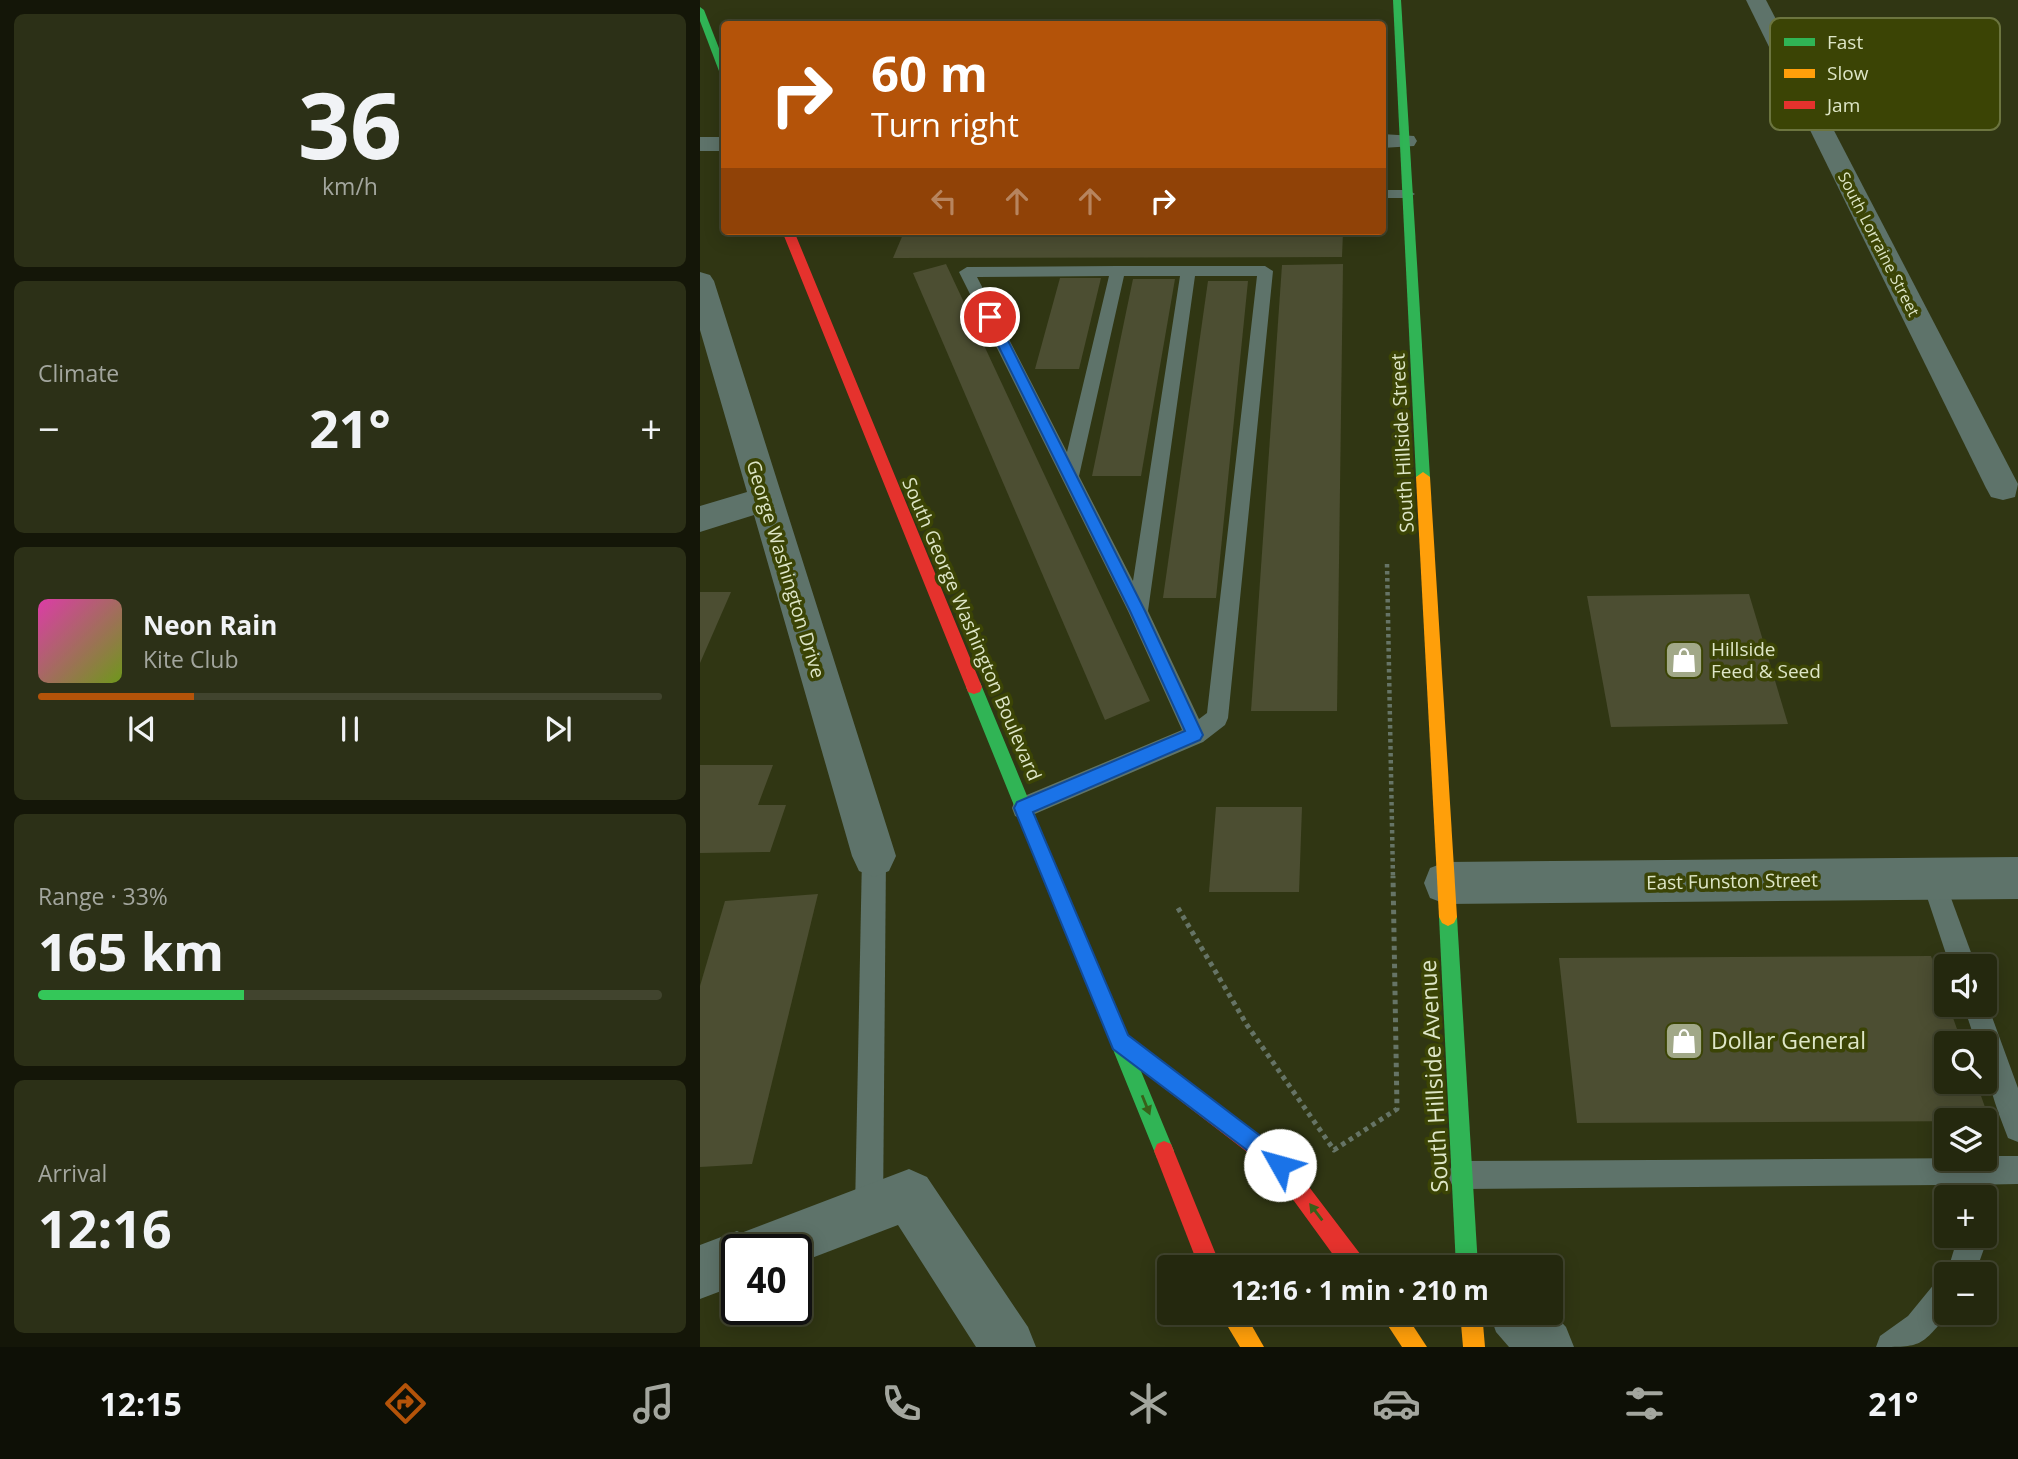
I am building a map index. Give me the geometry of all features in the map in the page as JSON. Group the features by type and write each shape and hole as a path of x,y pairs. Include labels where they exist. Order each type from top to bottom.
{"street":[{"name":"South Hillside Street","path":"1397,0 1394,141 1408,194 1446,883"},
{"name":"South Lorraine Street","path":"1756,0 1770,28"},
{"path":"700,10 721,63"},
{"name":"South Lorraine Street","path":"1822,130 2003,488"},
{"path":"700,144 721,144"},
{"name":"South George Washington Boulevard","path":"790,235 900,513 1121,1042 1205,1255"},
{"name":"George Washington Drive","path":"700,281 874,856"},
{"path":"700,519 765,499"},
{"name":"East Funston Street","path":"1446,883 2018,878"},
{"name":"South Hillside Avenue","path":"1446,883 1462,1175 1469,1255"},
{"name":"South George Washington Boulevard","path":"1121,1042 1280,1165 1347,1255"},
{"path":"805,1234 889,1203 1008,1347"},
{"path":"700,1272 721,1264"},
{"path":"1239,1325 1253,1347"},
{"path":"1400,1325 1416,1347"},
{"path":"1472,1325 1474,1347"},
{"path":"1527,1325 1546,1347"}],"lane":[{"path":"1386,194 1408,194"},
{"path":"1070,477 1118,271"},
{"path":"1138,611 1188,271"},
{"path":"1023,808 1195,735 1217,718 1265,271 967,272 1138,611 1195,735"},
{"path":"874,856 889,1203"},
{"path":"1933,879 1959,954"},
{"path":"1980,1017 2018,1128"},
{"path":"1462,1175 1953,1184 2018,1170"},
{"path":"1891,1347 1919,1328 1934,1309"}],"path":[{"path":"1178,908 1247,1025 1334,1150 1397,1109 1386,550"}],"building":[{"path":"903,235 1343,235 1342,257 893,258"},
{"path":"946,264 1150,701 1105,720 913,273"},
{"path":"1343,264 1337,711 1251,711 1282,265"},
{"path":"1060,278 1101,278 1079,369 1035,369"},
{"path":"1133,279 1175,279 1141,476 1092,476"},
{"path":"1208,281 1248,281 1216,598 1163,598"},
{"path":"700,592 731,592 700,663"},
{"name":"Hillside Feed & Seed","path":"1749,594 1788,724 1611,727 1587,596"},
{"path":"700,765 773,765 758,805 786,805 770,852 700,853"},
{"path":"1216,807 1302,807 1299,892 1209,892"},
{"path":"818,894 752,1164 700,1167 700,986 725,901"},
{"name":"Dollar General","path":"1931,956 1934,964 1934,1017 1953,1017 1958,1031 1934,1031 1934,1094 1980,1094 1985,1108 1934,1108 1934,1121 1577,1123 1559,958"}],"traffic: fast":[{"path":"1397,0 1423,477"},
{"path":"700,10 721,63"},
{"path":"974,687 1164,1151"},
{"path":"1448,917 1466,1255"}],"traffic: slow":[{"path":"1423,477 1448,917"},
{"path":"1239,1325 1253,1347"},
{"path":"1400,1325 1416,1347"},
{"path":"1472,1325 1474,1347"}],"traffic: jam":[{"path":"790,235 974,687"},
{"path":"1120,1042 1280,1165 1347,1255"},
{"path":"1164,1151 1205,1255"}],"place":[{"name":"Hillside Feed & Seed","path":"1684,660"},
{"name":"Dollar General","path":"1684,1041"}],"route":[{"path":"990,317 1138,611 1195,735 1023,808 1121,1042 1280,1165"}]}
